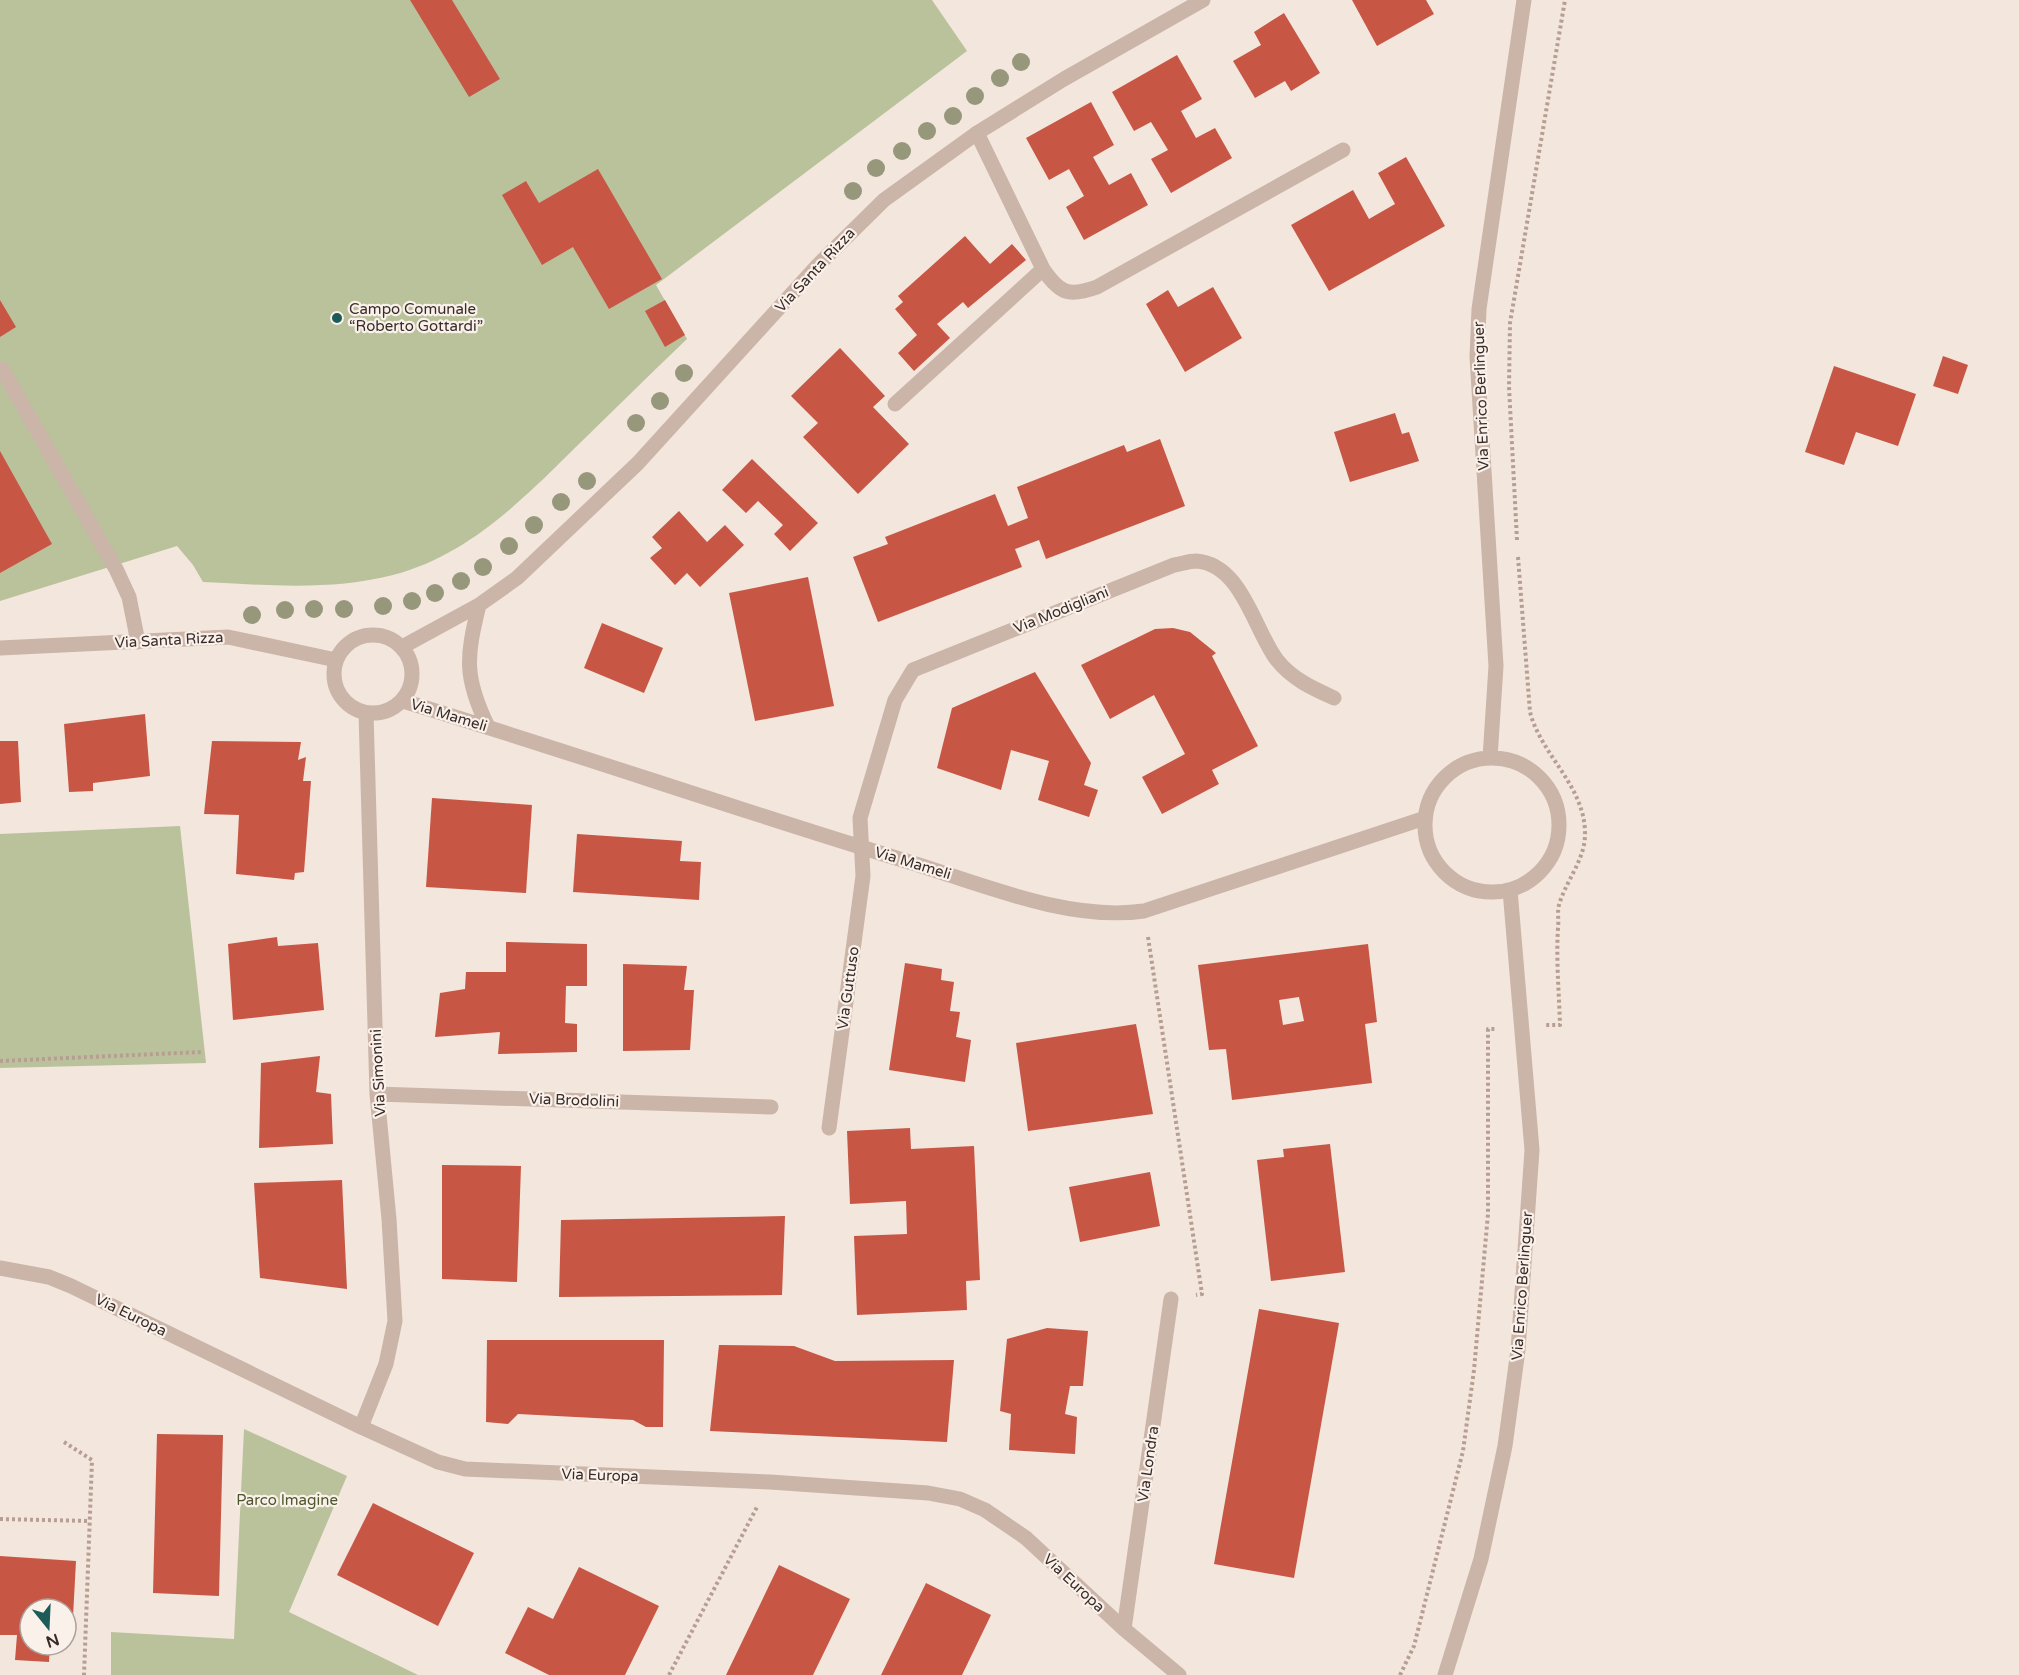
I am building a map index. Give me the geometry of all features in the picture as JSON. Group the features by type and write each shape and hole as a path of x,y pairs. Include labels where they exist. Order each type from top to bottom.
{"street":[{"name":"Via Santa Rizza","path":"402,647 479,605 517,578 638,464 852,231 884,200 977,133 1072,74 1203,0"},
{"name":"Via Enrico Berlinguer","path":"1490,758 1496,666 1477,357 1479,309 1524,0"},
{"path":"977,133 1043,269 1052,283 1065,292 1078,294 1097,287 1343,150"},
{"path":"895,404 1043,269"},
{"path":"2,369 116,569 129,597 138,642"},
{"name":"Via Modigliani","path":"862,847 860,818 895,700 913,670 1174,565 1195,561 1211,564 1226,574 1238,590 1278,662 1292,676 1334,698"},
{"path":"479,605 470,641 468,673 474,697 488,727"},
{"path":"366,635 379,635 402,647 412,668 409,691 403,700 392,709 380,714 355,710 339,694 334,683 336,660 353,640 366,635"},
{"name":"Via Santa Rizza","path":"0,648 228,637 336,660"},
{"name":"Via Mameli","path":"403,700 862,847 1069,909 1120,914 1144,911 1425,818"},
{"name":"Via Simonini","path":"361,1427 386,1364 395,1321 389,1219 377,1094 366,713"},
{"path":"1490,758 1511,761 1531,770 1546,785 1556,805 1559,825 1555,847 1545,866 1530,880 1510,890 1488,892 1467,887 1448,876 1434,860 1426,840 1425,818 1430,799 1440,783 1454,770 1471,761 1490,758"},
{"name":"Via Guttuso","path":"829,1128 863,876 862,847"},
{"name":"Via Enrico Berlinguer","path":"1445,1675 1481,1559 1505,1446 1518,1350 1532,1150 1524,1026 1510,890"},
{"name":"Via Brodolini","path":"377,1094 771,1107"},
{"name":"Via Europa","path":"0,1268 49,1277 70,1286 361,1427 438,1462 465,1469 770,1482 928,1492 960,1499 985,1510 1026,1538 1124,1629 1179,1675"},
{"name":"Via Londra","path":"1124,1629 1171,1299"}],"path":[{"path":"1400,1675 1414,1646 1442,1541 1463,1451 1468,1417 1488,1214 1488,1029 1560,1025 1558,906 1582,852 1585,832 1581,808 1570,784 1534,729 1530,712 1509,387 1510,323 1565,0"},
{"path":"1144,911 1202,1294 1171,1299"},
{"path":"0,1061 201,1052"},
{"path":"64,1442 92,1460 84,1675"},
{"path":"669,1675 770,1482"},
{"path":"0,1520 89,1521"}],"green space":[{"name":"Campo Comunale “Roberto Gottardi”","path":"0,0 932,0 967,51 656,285 687,339 517,503 472,539 447,554 421,566 370,580 323,585 275,585 203,582 193,565 177,546 0,601"},
{"path":"180,826 206,1063 0,1068 0,834"},
{"name":"Parco Imagine","path":"244,1429 347,1476 289,1612 418,1675 111,1675 111,1632 234,1639"}],"building":[{"path":"410,0 452,0 500,79 469,97"},
{"path":"1352,0 1426,0 1434,14 1377,46"},
{"path":"1284,13 1320,73 1291,91 1285,81 1255,98 1233,61 1261,45 1254,32"},
{"path":"1177,55 1202,99 1181,111 1196,138 1215,128 1232,158 1171,193 1151,159 1168,150 1151,122 1134,131 1112,92"},
{"path":"1091,102 1114,145 1093,157 1109,185 1131,173 1148,205 1084,240 1066,207 1084,196 1069,169 1049,180 1026,138"},
{"path":"1406,157 1445,226 1329,291 1291,225 1353,190 1369,219 1395,204 1378,173"},
{"path":"598,169 662,279 609,309 573,247 542,265 502,195 526,181 539,203"},
{"path":"965,236 990,264 1012,244 1026,260 968,308 963,302 937,324 950,338 914,371 898,353 917,335 895,309 903,302 898,296"},
{"path":"1213,287 1242,338 1185,372 1146,304 1168,290 1178,307"},
{"path":"0,300 16,327 0,337"},
{"path":"665,300 685,335 665,347 645,311"},
{"path":"840,348 885,396 873,407 909,444 858,494 803,437 818,423 791,396"},
{"path":"1943,356 1968,365 1958,394 1933,386"},
{"path":"1834,366 1916,394 1898,446 1856,432 1844,465 1805,452"},
{"path":"1395,413 1402,434 1409,432 1419,461 1350,482 1334,432"},
{"path":"1160,439 1185,506 1046,559 1039,540 1015,549 1022,567 878,622 853,557 888,544 885,537 995,494 1008,526 1028,518 1017,487 1124,445 1127,452"},
{"path":"0,451 52,544 0,573"},
{"path":"752,459 818,523 790,551 774,534 783,525 758,501 746,513 722,490"},
{"path":"679,511 707,542 725,525 744,545 700,587 687,573 675,585 650,558 662,548 652,537"},
{"path":"808,577 834,706 755,721 729,593"},
{"path":"602,623 663,648 644,693 584,668"},
{"path":"1173,628 1190,632 1216,653 1212,656 1258,746 1212,770 1219,784 1162,814 1142,777 1185,754 1154,695 1110,719 1081,665 1155,629"},
{"path":"1035,672 1091,763 1084,785 1098,790 1089,817 1038,800 1049,761 1011,750 1001,790 937,768 952,708"},
{"path":"145,714 150,776 93,783 93,791 69,792 64,724"},
{"path":"0,741 18,741 21,802 0,804"},
{"path":"212,741 301,742 298,760 306,757 303,781 311,781 304,872 295,873 294,880 236,874 239,815 204,814"},
{"path":"432,798 532,805 526,893 426,887"},
{"path":"577,834 682,841 680,861 701,862 699,900 573,892"},
{"path":"277,937 278,946 318,943 324,1010 233,1020 228,944"},
{"path":"506,942 587,944 587,986 566,986 565,1023 577,1024 577,1052 498,1054 500,1032 435,1037 440,993 465,989 466,972 506,972"},
{"path":"1368,944 1377,1022 1365,1024 1372,1083 1232,1100 1226,1049 1209,1050 1198,965","holes":["1299,997 1304,1021 1283,1025 1279,1000"]},
{"path":"905,963 942,969 941,980 954,982 950,1011 960,1012 956,1037 971,1040 965,1082 889,1070"},
{"path":"623,964 687,966 684,990 694,990 690,1050 623,1051"},
{"path":"1136,1024 1153,1114 1028,1131 1016,1043"},
{"path":"320,1056 316,1092 331,1094 333,1144 259,1148 261,1063"},
{"path":"910,1128 911,1149 974,1146 980,1280 966,1281 967,1310 857,1315 854,1236 907,1234 906,1201 850,1204 847,1131"},
{"path":"1330,1144 1345,1272 1271,1281 1257,1160 1284,1157 1283,1149"},
{"path":"442,1165 521,1166 517,1282 442,1279"},
{"path":"1150,1172 1160,1226 1080,1242 1069,1187"},
{"path":"342,1180 347,1289 260,1278 254,1183"},
{"path":"785,1216 782,1295 559,1297 561,1220"},
{"path":"1259,1309 1339,1323 1294,1578 1214,1564"},
{"path":"1047,1328 1088,1331 1083,1386 1070,1386 1065,1414 1077,1417 1075,1454 1009,1450 1011,1414 1000,1411 1007,1339"},
{"path":"487,1340 664,1340 663,1427 646,1427 633,1420 518,1414 508,1424 486,1422"},
{"path":"719,1345 794,1346 835,1361 954,1360 947,1442 710,1431"},
{"path":"157,1434 223,1435 219,1596 153,1593"},
{"path":"373,1503 474,1553 438,1626 337,1575"},
{"path":"0,1556 76,1561 74,1597 18,1597 18,1657 49,1657 49,1662 15,1660 17,1635 0,1635"},
{"path":"779,1565 850,1599 813,1675 726,1675"},
{"path":"579,1567 659,1606 625,1675 549,1675 505,1653 528,1607 553,1619"},
{"path":"926,1583 991,1615 962,1675 881,1675"}],"place":[{"name":"Campo Comunale “Roberto Gottardi”","path":"337,318"}]}
